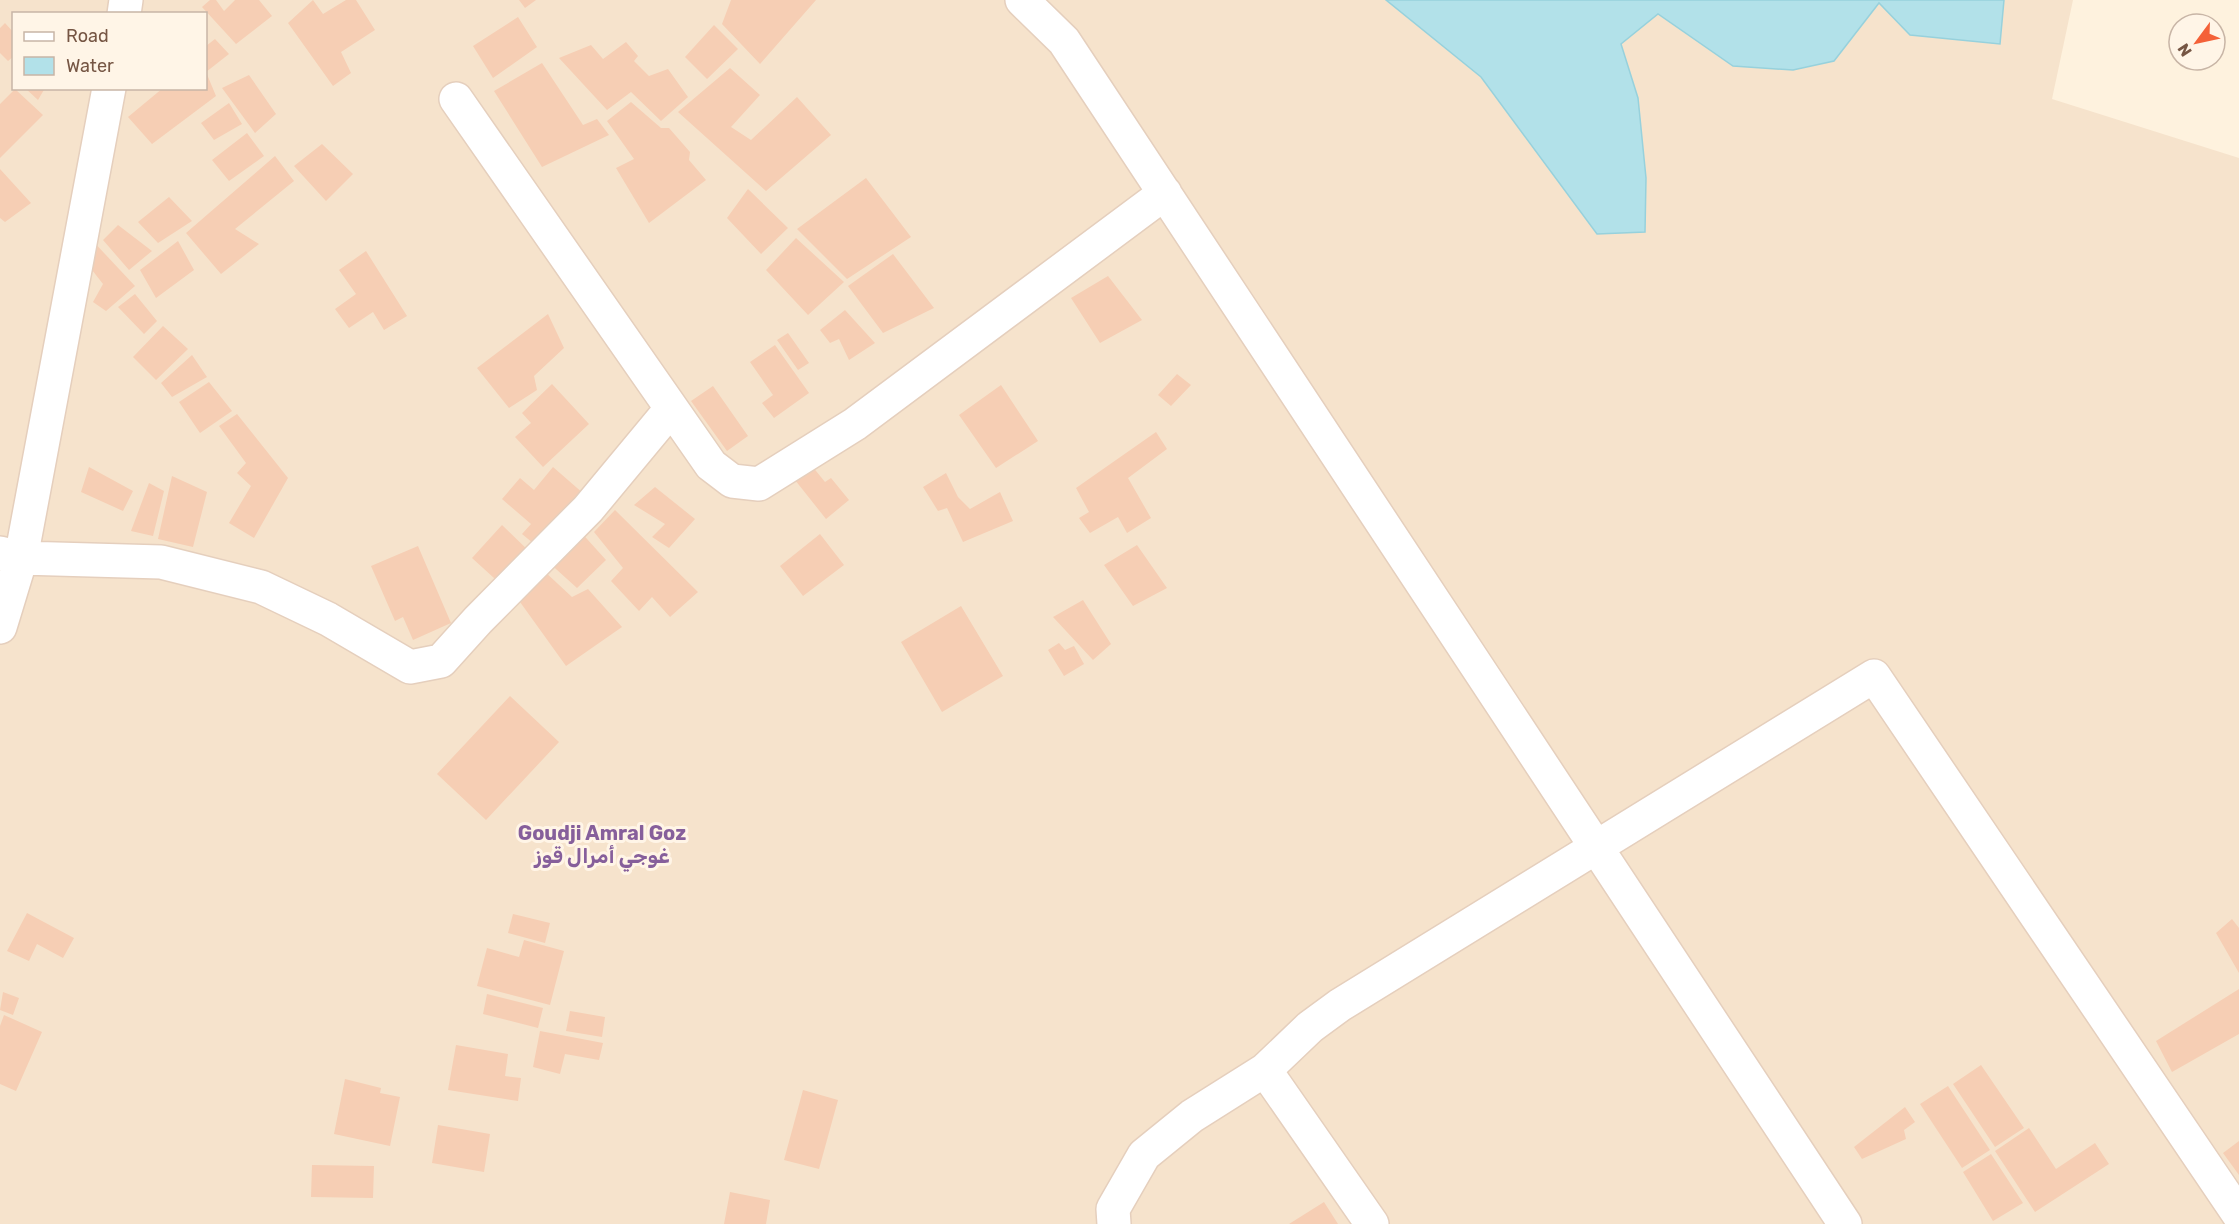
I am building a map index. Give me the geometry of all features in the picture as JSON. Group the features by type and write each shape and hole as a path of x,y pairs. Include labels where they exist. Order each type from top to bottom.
{"street":[{"path":"1022,0 1064,41 1845,1224"},
{"path":"0,627 11,555 109,90"},
{"path":"456,99 711,465 732,481 759,484 855,424 1165,193"},
{"path":"11,555 161,562 261,587 328,619 410,668 441,661 478,620 588,509 671,409"},
{"path":"1114,1224 1113,1209 1144,1155 1192,1116 1265,1070 1310,1027 1340,1005 1874,676 2239,1215"},
{"path":"1265,1070 1372,1224"}],"shaded area":[{"path":"0,0 2073,0 2052,99 2239,158 2239,1224 0,1224"}],"water":[{"path":"1386,0 2004,0 2000,44 1910,35 1879,3 1834,61 1793,70 1733,66 1658,14 1621,44 1638,98 1646,178 1645,232 1597,234 1481,77"}],"building":[{"path":"210,0 216,0 224,11 235,0 259,0 272,16 236,44 202,7"},
{"path":"313,0 323,14 346,0 356,0 375,30 341,52 351,73 333,86 288,23"},
{"path":"519,0 536,0 525,8"},
{"path":"731,0 816,0 760,64 722,24"},
{"path":"518,17 537,47 493,78 473,46"},
{"path":"5,23 12,31 12,58 8,61 0,53 0,28"},
{"path":"714,25 738,49 707,79 685,57"},
{"path":"215,39 229,54 207,71 207,45"},
{"path":"626,42 638,56 634,61 649,76 668,69 688,97 661,121 631,92 607,110 559,58 591,45 603,59"},
{"path":"542,63 583,125 597,119 609,135 542,167 494,91"},
{"path":"730,68 760,95 731,127 751,140 797,97 831,135 766,191 678,112"},
{"path":"207,74 216,96 152,144 128,117 161,90 207,90"},
{"path":"249,75 276,114 255,133 222,88"},
{"path":"16,90 43,115 0,158 0,104"},
{"path":"27,90 44,90 38,100"},
{"path":"631,102 661,128 669,128 690,152 689,160 706,180 649,223 616,168 634,159 607,121"},
{"path":"229,103 242,124 214,140 201,123"},
{"path":"247,133 264,156 229,181 212,160"},
{"path":"322,144 353,174 326,201 294,166"},
{"path":"275,156 294,181 235,229 259,244 221,274 186,233"},
{"path":"0,169 31,203 5,222 0,218"},
{"path":"866,178 911,237 847,279 797,229"},
{"path":"748,189 788,228 761,254 727,218"},
{"path":"169,197 192,221 158,243 138,222"},
{"path":"118,225 152,251 129,270 103,240"},
{"path":"90,238 135,286 106,311 93,302 103,284 85,261"},
{"path":"796,238 844,282 808,315 766,270"},
{"path":"178,241 194,270 156,298 140,270"},
{"path":"366,251 407,316 384,330 373,312 349,328 335,309 356,294 339,270"},
{"path":"893,254 934,308 883,333 848,286"},
{"path":"1108,276 1142,320 1100,343 1071,298"},
{"path":"135,294 157,321 144,334 118,307"},
{"path":"845,310 875,343 849,360 839,339 830,343 820,330"},
{"path":"548,314 564,348 534,376 537,390 509,408 477,368"},
{"path":"163,326 188,349 156,380 133,357"},
{"path":"788,333 809,363 798,370 777,340"},
{"path":"775,345 809,393 774,418 762,403 773,395 750,362"},
{"path":"192,355 207,377 172,397 161,383"},
{"path":"1177,374 1191,385 1171,406 1158,395"},
{"path":"209,382 232,411 200,433 179,402"},
{"path":"552,384 589,424 543,467 515,437 531,423 522,413"},
{"path":"1001,385 1038,441 996,468 959,415"},
{"path":"713,386 748,436 727,451 691,401"},
{"path":"237,414 288,478 254,538 229,523 251,486 237,473 246,463 219,426"},
{"path":"1156,432 1167,449 1128,478 1151,518 1127,533 1118,517 1090,533 1079,518 1089,512 1076,488"},
{"path":"812,466 825,482 831,478 849,500 826,519 795,480"},
{"path":"89,467 133,491 123,511 81,492"},
{"path":"553,467 584,494 539,548 522,534 531,524 502,499 520,478 534,490"},
{"path":"946,473 958,497 970,509 1000,492 1013,521 963,542 947,508 938,511 923,487"},
{"path":"172,476 207,492 193,547 158,539"},
{"path":"149,483 164,491 153,536 131,531"},
{"path":"655,487 695,519 669,548 652,537 665,524 634,505"},
{"path":"615,510 698,592 670,617 652,597 639,611 611,581 623,568 594,532"},
{"path":"502,525 534,556 505,588 472,558"},
{"path":"578,529 606,560 577,588 546,560"},
{"path":"820,534 844,565 803,596 780,566"},
{"path":"1137,545 1167,588 1133,606 1104,565"},
{"path":"418,546 451,623 413,640 403,617 395,621 371,566"},
{"path":"543,570 572,597 588,589 622,627 566,666 515,595"},
{"path":"1083,600 1111,644 1093,660 1053,617"},
{"path":"961,606 1003,676 942,712 901,642"},
{"path":"1059,643 1065,650 1074,646 1084,664 1064,676 1048,650"},
{"path":"510,696 559,742 486,820 437,774"},
{"path":"27,913 74,938 63,958 37,944 29,961 7,951"},
{"path":"513,914 550,923 545,943 508,933"},
{"path":"2232,919 2239,928 2239,973 2216,933"},
{"path":"524,940 564,951 550,1005 477,986 487,948 519,957"},
{"path":"2239,989 2239,1034 2172,1072 2156,1041"},
{"path":"3,992 19,998 13,1015 0,1010"},
{"path":"487,994 543,1008 538,1028 483,1014"},
{"path":"570,1011 605,1017 602,1037 566,1031"},
{"path":"4,1015 42,1032 16,1091 0,1084 0,1026"},
{"path":"540,1031 603,1043 599,1060 565,1054 560,1074 533,1067"},
{"path":"456,1045 508,1054 505,1076 521,1078 518,1101 448,1090"},
{"path":"1981,1065 2024,1128 1995,1147 1953,1084"},
{"path":"345,1079 381,1088 380,1093 400,1097 390,1146 334,1134"},
{"path":"1948,1086 1990,1150 1962,1168 1920,1104"},
{"path":"803,1090 838,1100 819,1169 784,1160"},
{"path":"1905,1107 1915,1122 1904,1130 1906,1139 1862,1159 1854,1147"},
{"path":"438,1125 490,1134 484,1172 432,1163"},
{"path":"2029,1128 2056,1169 2095,1143 2109,1164 2035,1212 1995,1151"},
{"path":"2239,1141 2239,1175 2223,1153"},
{"path":"1991,1154 2023,1203 1993,1221 1963,1172"},
{"path":"312,1165 374,1166 373,1198 311,1197"},
{"path":"730,1192 770,1200 766,1224 724,1224"},
{"path":"1324,1202 1338,1224 1289,1224"}],"district":[{"name":"Goudji Amral Goz غوجي أمرال قوز","path":"602,844"}]}
